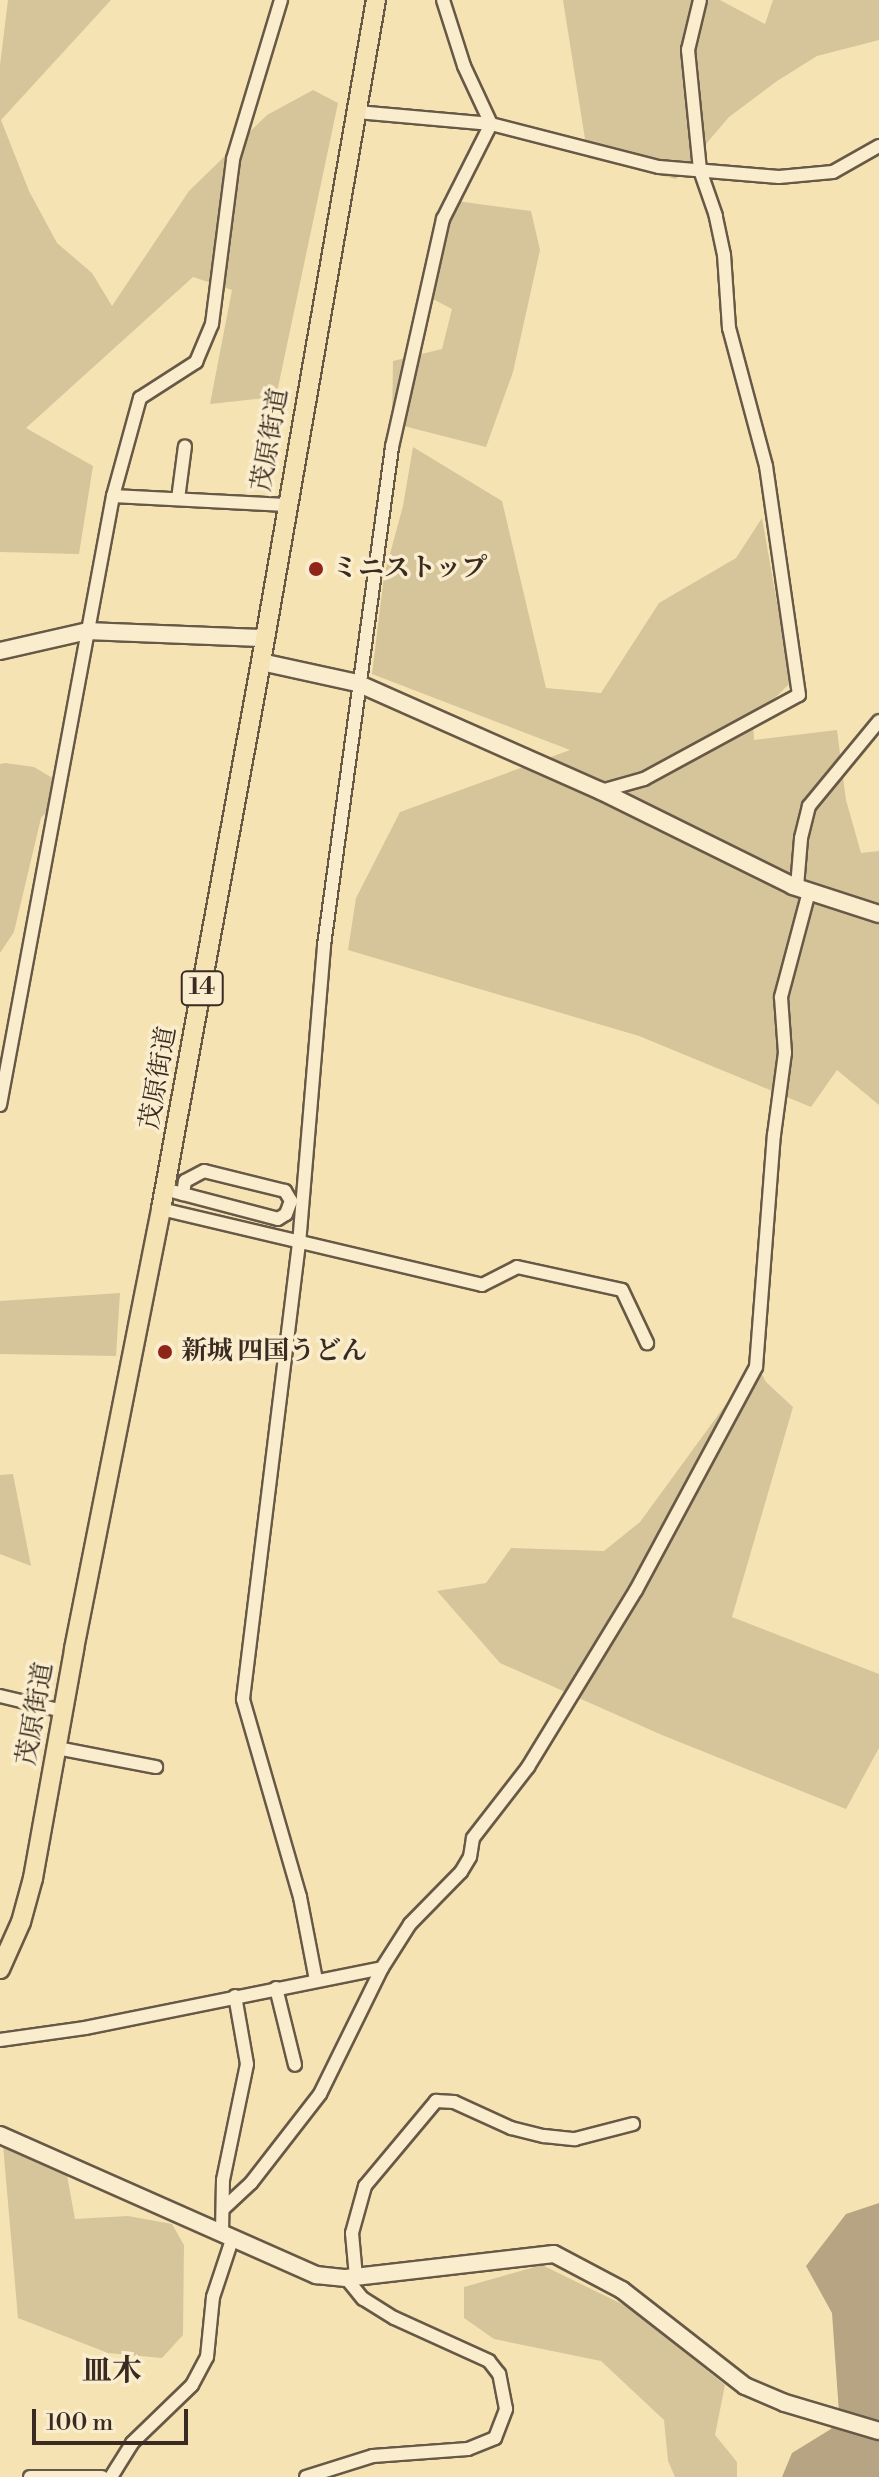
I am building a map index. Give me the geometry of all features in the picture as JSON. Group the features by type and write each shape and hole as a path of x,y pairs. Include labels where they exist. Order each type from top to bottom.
{"main road":[{"name":"茂原街道","path":"0,1969 27,1902 161,1209 174,1191 286,505 376,0"}],"street":[{"path":"0,1105 113,496 140,398 196,362 212,324 233,159 281,0"},
{"path":"443,0 464,66 491,124"},
{"path":"601,791 644,779 799,695 766,466 729,328 724,255 716,216 700,170 688,50 700,0"},
{"path":"357,112 491,124 624,161 806,177 833,172 879,146"},
{"path":"316,1980 300,1897 243,1699 299,1244 324,945 357,683 392,447 443,219 491,124"},
{"path":"178,499 185,446"},
{"path":"113,496 286,505"},
{"path":"0,651 88,631 265,638"},
{"path":"261,662 357,683 601,791 803,890 879,914"},
{"path":"223,2209 251,2183 320,2094 382,1968 410,1924 461,1872 470,1857 473,1838 528,1767 636,1590 756,1367 774,1135 785,1053 781,997 803,890 801,838 809,806 879,721"},
{"path":"204,1171 285,1191 291,1201 286,1214 278,1219 174,1191 204,1171"},
{"path":"161,1209 482,1285 517,1267 622,1290 647,1343"},
{"path":"0,1696 63,1711"},
{"path":"57,1748 156,1767"},
{"path":"0,2040 85,2028 382,1968"},
{"path":"276,1988 295,2065"},
{"path":"111,2477 132,2443 192,2385 207,2357 213,2297 227,2235 223,2180 247,2064 235,1996"},
{"path":"306,2477 328,2473 373,2456 468,2449 495,2438 506,2409 499,2374 489,2361 394,2318 363,2299 351,2277 352,2233 365,2186 436,2101 454,2102 500,2123 544,2136 575,2139 633,2124"},
{"path":"0,2135 316,2275 351,2277 554,2254 622,2290 745,2386 785,2403 879,2431"},
{"path":"30,2477 102,2477"}],"shaded area":[{"path":"8,0 111,0 1,120 29,191 57,243 92,273 112,306 189,191 267,115 313,90 338,103 276,397 210,404 232,290 193,277 26,428 93,466 79,554 0,552 0,65"},
{"path":"563,0 720,0 765,24 773,0 879,0 879,40 817,56 777,81 729,117 676,179 588,158"},
{"path":"449,200 531,211 540,250 513,372 486,447 392,423 393,361 442,349 452,309 427,296"},
{"path":"413,447 502,501 546,688 601,693 659,603 736,558 762,518 780,620 800,673 753,720 754,740 837,730 846,800 861,853 879,851 879,1105 837,1070 811,1107 639,1036 348,950 356,898 400,812 570,750 372,674 384,576 403,506"},
{"path":"0,764 34,767 54,779 57,800 41,818 14,932 0,953"},
{"path":"120,1293 116,1356 0,1354 0,1301"},
{"path":"756,1363 766,1382 793,1407 732,1617 879,1674 879,1748 846,1809 662,1735 500,1663 437,1591 486,1583 511,1548 604,1551 640,1522"},
{"path":"13,1474 31,1566 0,1554 0,1475"},
{"path":"15,2131 64,2159 75,2219 128,2216 172,2224 184,2245 183,2335 162,2358 108,2353 18,2318 3,2145"},
{"path":"879,2203 879,2477 782,2477 792,2453 831,2429 839,2413 832,2313 806,2266 846,2214"},
{"path":"542,2265 628,2307 725,2385 715,2435 737,2462 737,2477 675,2477 668,2461 664,2420 601,2361 494,2339 464,2318 464,2287"}],"place":[{"name":"ミニストップ","path":"316,569"},
{"name":"新城 四国うどん","path":"165,1352"}],"district":[{"name":"皿木","path":"112,2371"}]}
